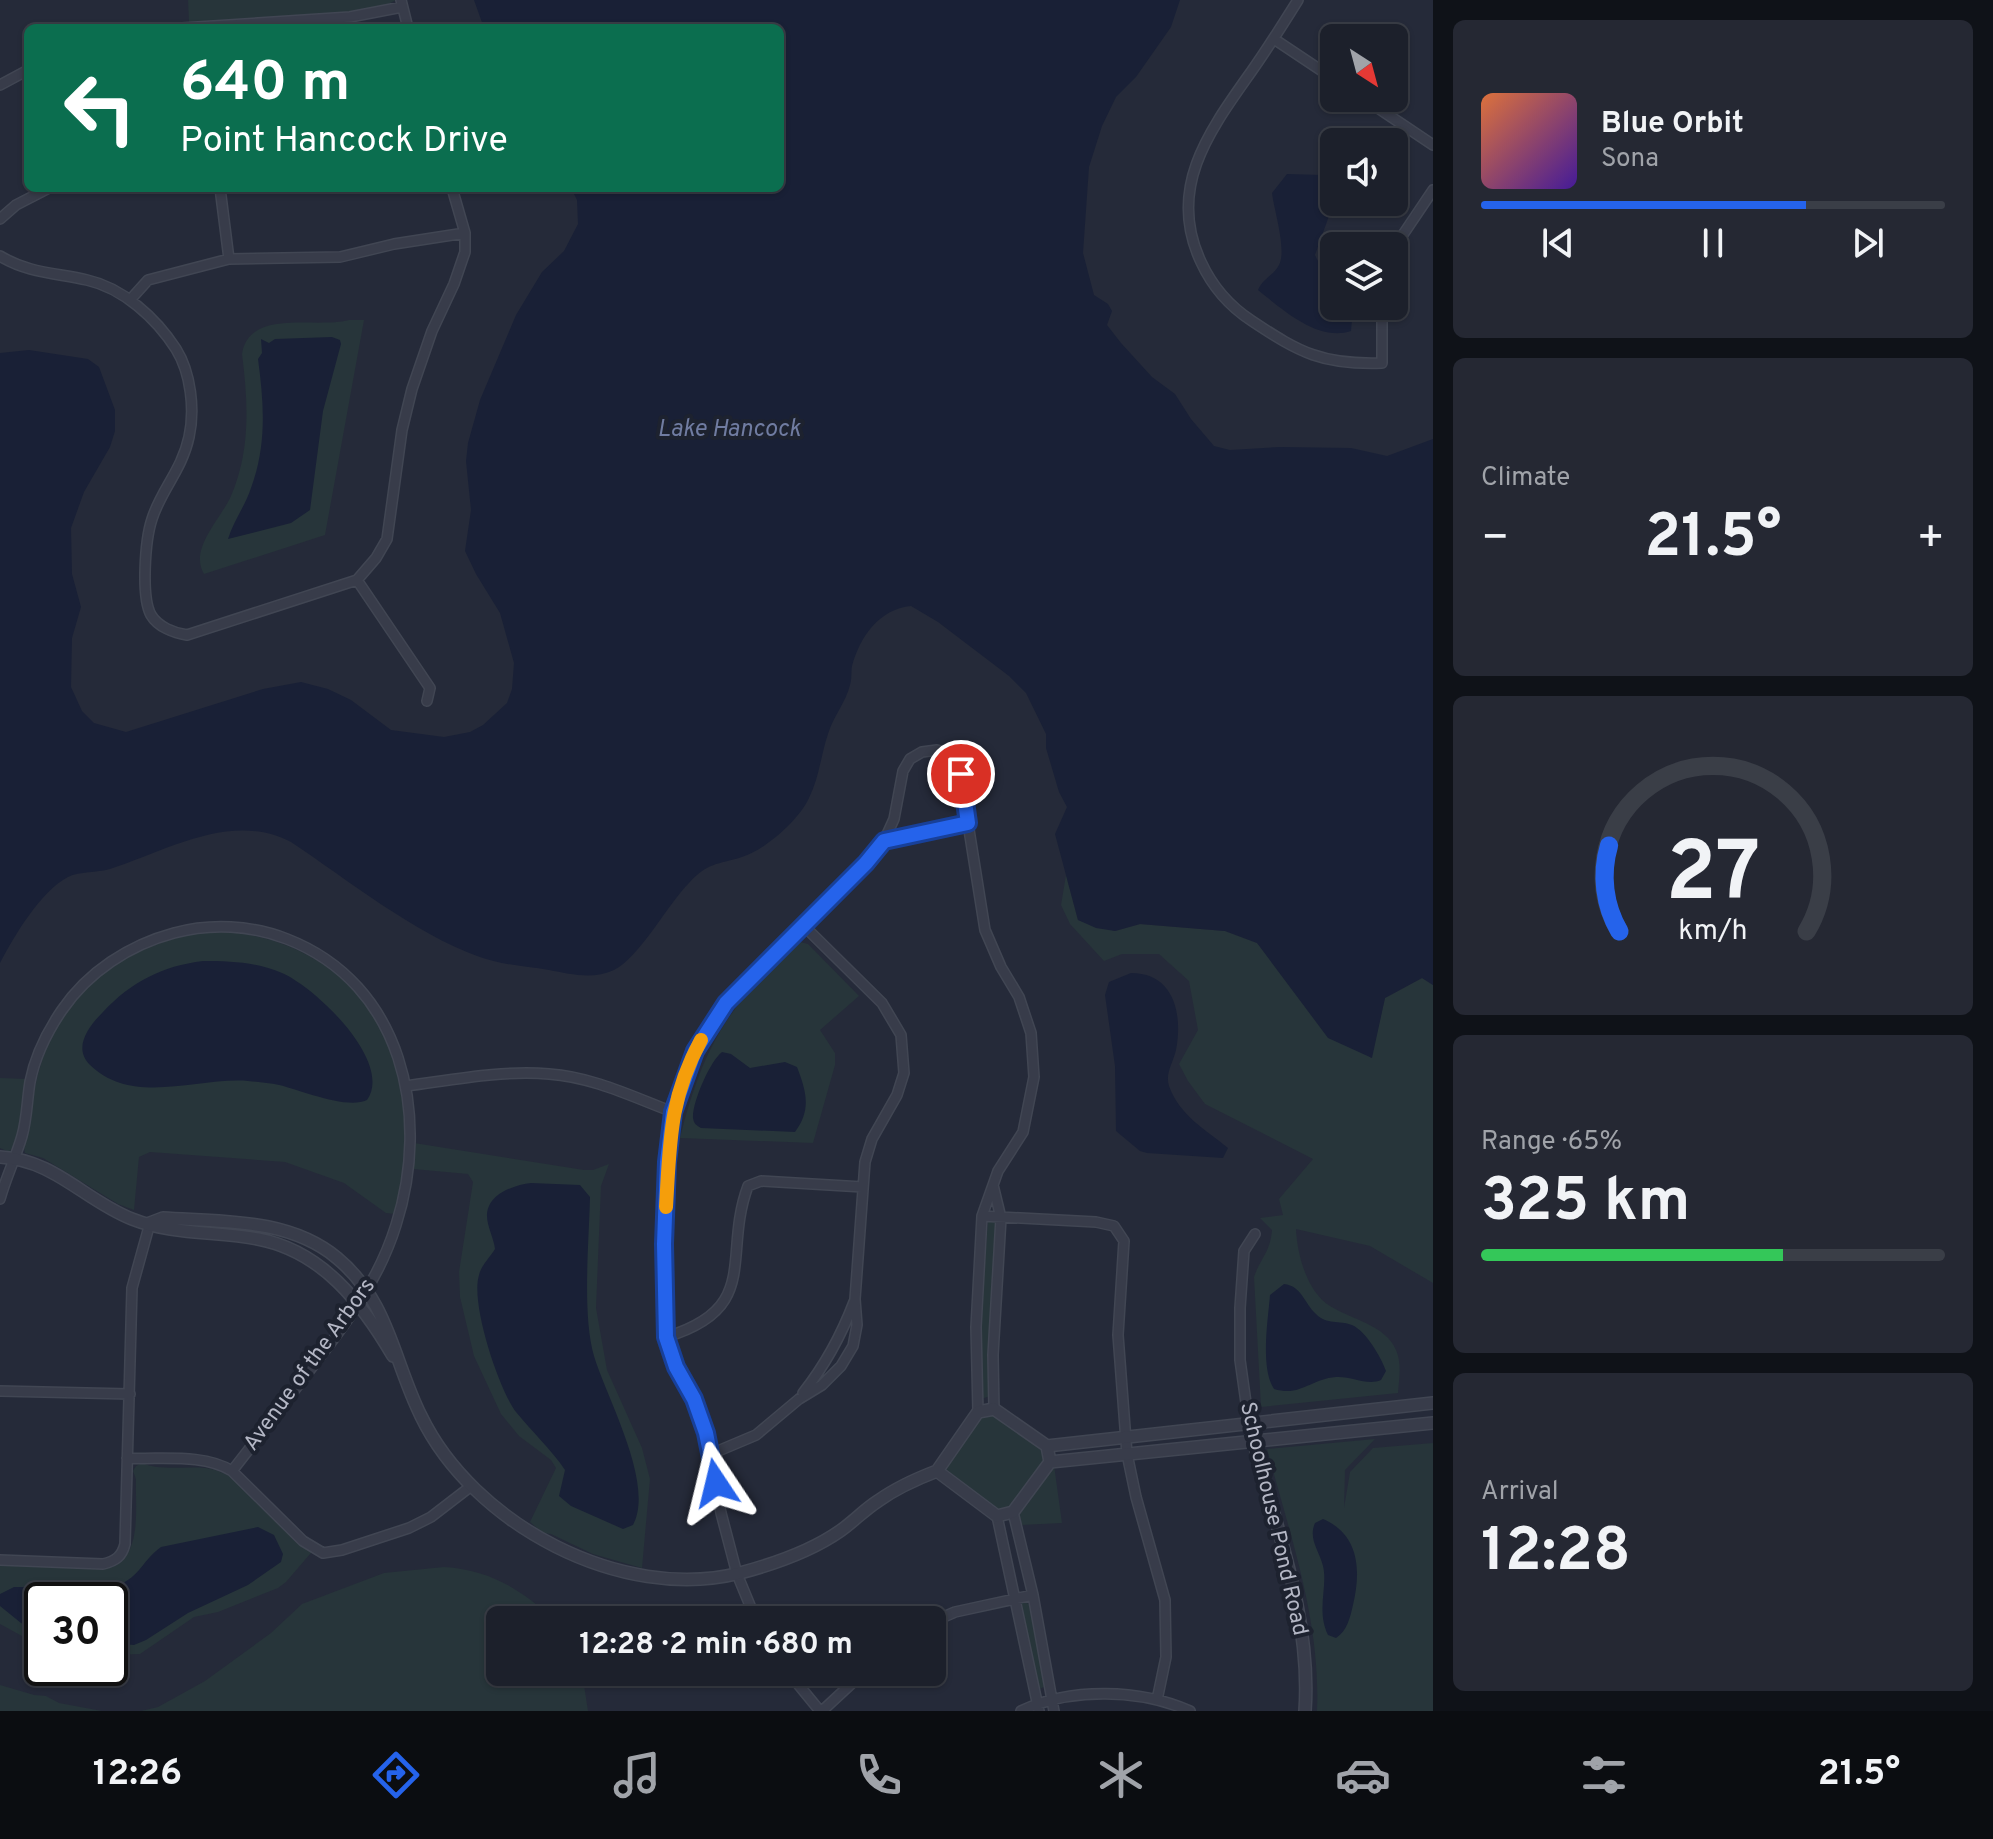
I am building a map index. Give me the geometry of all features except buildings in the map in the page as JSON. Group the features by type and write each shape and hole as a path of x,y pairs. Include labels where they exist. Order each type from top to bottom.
{"street":[{"path":"1298,0 1215,124 1196,162 1187,206 1194,247 1211,283 1238,312 1282,341 1319,359 1357,364 1382,363 1382,320"},
{"path":"253,24 350,17 401,3 407,24"},
{"path":"1274,39 1320,70"},
{"path":"0,85 24,72"},
{"path":"1384,112 1433,145"},
{"path":"1405,232 1433,190"},
{"path":"0,219 16,205 41,192"},
{"path":"221,192 229,259"},
{"path":"0,256 29,270 107,286 130,300 156,323 176,350 185,369 191,403 190,433 183,462 152,517 146,542 147,603 152,617 175,634 187,635 357,580 366,573 387,539 402,430 412,389 465,252 465,233 453,192"},
{"path":"130,300 148,280 229,259 340,257 405,242 465,233"},
{"path":"357,580 430,688 427,701"},
{"path":"150,1223 163,1218 249,1224 287,1231 336,1258 367,1292 386,1323 420,1416 443,1455 470,1487 519,1524 578,1558 609,1568 680,1580 737,1574 815,1546 839,1532 878,1501 909,1482 937,1471 978,1412 976,1327 982,1216 992,1184 1023,1132 1034,1077 1031,1033 1019,997 1001,967 985,930 959,767 944,753 930,750 915,755 906,764 894,819 884,841 866,863 739,987 715,1018 689,1066 673,1112 667,1162 664,1244 666,1337 676,1367 694,1399 711,1454 721,1513 737,1574 750,1606"},
{"path":"884,841 968,823"},
{"path":"711,1454 756,1435 799,1399 826,1363 842,1334 855,1299 865,1162 872,1139 897,1095 904,1073 901,1035 882,1003 802,924"},
{"name":"Avenue of the Arbors","path":"0,1199 22,1136 37,1057 63,1009 91,977 141,944 184,930 210,927 255,930 280,936 321,954 356,985 386,1024 406,1086 408,1172 402,1205 383,1264 359,1306 232,1471 213,1462 127,1458"},
{"path":"406,1086 502,1074 549,1074 603,1084 673,1112"},
{"path":"0,1157 46,1168 115,1212 161,1229 259,1239 303,1255 325,1269 359,1306 405,1378"},
{"path":"666,1337 692,1329 719,1307 734,1282 741,1205 748,1186 761,1181 863,1187"},
{"path":"992,1184 1001,1218 993,1355 994,1409"},
{"path":"982,1216 1096,1222 1114,1226 1124,1241 1118,1335 1127,1454 1165,1600 1166,1657 1157,1700"},
{"path":"0,1560 103,1564 118,1558 125,1544 132,1288 150,1223"},
{"name":"Schoolhouse Pond Road","path":"1255,1234 1244,1251 1240,1360 1253,1441 1302,1622 1307,1689 1305,1711"},
{"path":"0,1391 130,1394"},
{"path":"978,1412 994,1409 1047,1446 1433,1403"},
{"path":"1050,1462 1433,1423"},
{"path":"997,1516 1013,1512 1050,1462 1047,1446"},
{"path":"232,1471 303,1541 323,1553 342,1550 409,1528 431,1517 470,1487"},
{"path":"937,1471 997,1516 1038,1707"},
{"path":"1013,1512 1033,1595 1053,1706"},
{"path":"946,1616 1033,1595"},
{"path":"800,1686 821,1711 849,1686"},
{"path":"1021,1711 1053,1706 1084,1695 1115,1694 1157,1700 1190,1711"}],"shaded area":[{"path":"188,0 396,0 379,7 328,16 189,22"},
{"path":"364,320 325,535 204,574 200,564 203,545 231,496 242,461 246,390 242,354 247,340 270,325"},
{"path":"1066,875 1078,920 1115,931 1140,924 1225,931 1257,943 1371,1058 1385,998 1422,978 1433,985 1433,1283 1370,1246 1296,1229 1298,1250 1315,1292 1330,1306 1376,1329 1391,1341 1399,1360 1398,1393 1261,1407 1254,1277 1267,1250 1272,1230 1260,1218 1283,1215 1279,1199 1313,1159 1205,1104 1179,1064 1198,1030 1189,981 1159,954 1122,954 1104,961 1070,924 1061,905"},
{"path":"210,931 245,934 278,942 308,955 335,973 359,995 378,1021 392,1052 405,1118 401,1183 395,1214 386,1213 344,1183 285,1162 150,1152 139,1157 134,1210 118,1204 43,1158 25,1153 38,1074 52,1036 66,1011 84,990 128,957 181,937"},
{"path":"800,942 808,944 859,996 820,1030 835,1053 835,1065 813,1143 680,1138 702,1068 722,1028 750,990"},
{"path":"0,1078 27,1079 21,1128 9,1152 0,1148"},
{"path":"414,1143 584,1170 609,1164 601,1186 596,1308 607,1370 642,1448 650,1479 642,1568 593,1554 543,1533 530,1522 556,1468 551,1460 519,1436 501,1414 474,1356 460,1297 459,1272 473,1182 468,1174 413,1169"},
{"path":"988,1220 996,1221 990,1396 981,1399 978,1355"},
{"path":"992,1414 1041,1447 1045,1457 1010,1507 999,1511 947,1470 948,1464 981,1418"},
{"path":"1375,1439 1345,1470 1344,1508 1350,1472 1373,1448 1433,1443 1433,1711 1317,1711 1317,1677 1309,1611 1267,1449"},
{"path":"142,1463 165,1468 219,1471 258,1498 301,1545 312,1552 278,1588 218,1612 194,1617 140,1654 128,1654 128,1582 24,1582 24,1637 0,1624 0,1564 110,1567 128,1553 135,1530 136,1479 133,1471"},
{"path":"1054,1465 1062,1523 1021,1525 1019,1510 1027,1505"},
{"path":"444,1567 461,1569 490,1577 517,1590 537,1606 486,1606 486,1686 584,1686 588,1711 141,1711 158,1707 205,1681 271,1633 302,1604 384,1573"},
{"path":"1025,1602 1030,1605 1046,1686 1037,1690 1020,1604"},
{"path":"0,1685 46,1696 59,1703 102,1711 0,1711"}],"water":[{"name":"Lake Hancock","path":"474,0 1180,0 1171,27 1136,77 1116,97 1102,126 1089,167 1083,253 1094,295 1108,304 1112,311 1107,325 1152,377 1175,394 1214,446 1230,450 1351,448 1387,456 1433,439 1433,985 1422,978 1385,998 1372,1058 1328,1038 1257,943 1225,931 1140,924 1115,931 1096,928 1078,920 1055,834 1067,807 1059,792 1046,748 1046,734 1026,693 1009,676 938,622 911,606 900,608 880,619 860,645 852,666 848,691 830,728 818,774 798,816 761,848 713,865 696,876 643,943 624,964 614,970 598,975 582,975 477,956 405,920 291,842 269,833 246,830 200,837 110,869 68,877 38,903 0,963 0,353 29,350 88,359 99,367 115,410 115,431 110,447 84,492 71,528 72,574 81,607 72,638 71,687 82,711 94,723 126,732 263,689 301,682 328,689 351,700 391,730 444,737 470,732 483,725 507,703 512,689 514,663 500,613 465,551 471,510 466,461 468,443 480,400 516,315 542,272 564,251 578,224 577,200 573,192 784,192 784,24 483,24"},
{"path":"1287,174 1320,175 1320,216 1329,216 1323,232 1320,232 1315,255 1320,264 1320,320 1352,320 1351,331 1326,332 1313,328 1258,290 1277,268 1281,258 1281,240 1272,193"},
{"path":"332,337 340,340 341,344 323,411 310,510 291,523 228,539 248,495 260,456 263,408 258,359 262,353 261,339 269,343 275,339"},
{"path":"203,961 263,966 282,973 313,993 331,1009 361,1047 370,1066 372,1084 367,1100 348,1103 279,1085 248,1081 145,1087 106,1077 89,1064 82,1051 85,1037 114,1001 136,984 161,971"},
{"path":"1131,973 1157,980 1172,998 1178,1036 1169,1072 1169,1086 1186,1114 1228,1148 1223,1158 1147,1153 1140,1151 1116,1131 1115,1066 1105,995 1109,982"},
{"path":"722,1052 731,1054 750,1068 785,1062 797,1067 806,1100 804,1116 795,1132 701,1128 696,1124 693,1111 699,1093 712,1064"},
{"path":"531,1183 580,1185 590,1197 587,1278 590,1339 600,1374 627,1441 638,1487 638,1508 633,1525 623,1529 571,1506 559,1496 565,1470 509,1401 482,1325 477,1288 480,1272 495,1249 487,1220 488,1208 496,1196"},
{"path":"1284,1284 1299,1291 1320,1317 1352,1325 1363,1333 1386,1371 1381,1380 1370,1382 1336,1377 1291,1391 1274,1389 1266,1357 1270,1295"},
{"path":"1323,1519 1344,1534 1351,1544 1357,1567 1351,1615 1336,1638 1328,1635 1323,1617 1324,1574 1313,1534 1315,1523"},
{"path":"258,1527 274,1535 283,1554 281,1562 248,1585 188,1613 146,1640 128,1644 128,1582 124,1582 161,1547"},
{"path":"14,1587 24,1587 24,1625 0,1606 0,1594"}],"slow traffic":[{"path":"666,1207 673,1112 701,1040"}],"route":[{"path":"716,1483 706,1433 666,1337 664,1244 667,1162 673,1112 681,1085 705,1033 739,987 876,853 884,841 968,823 961,774"}]}
